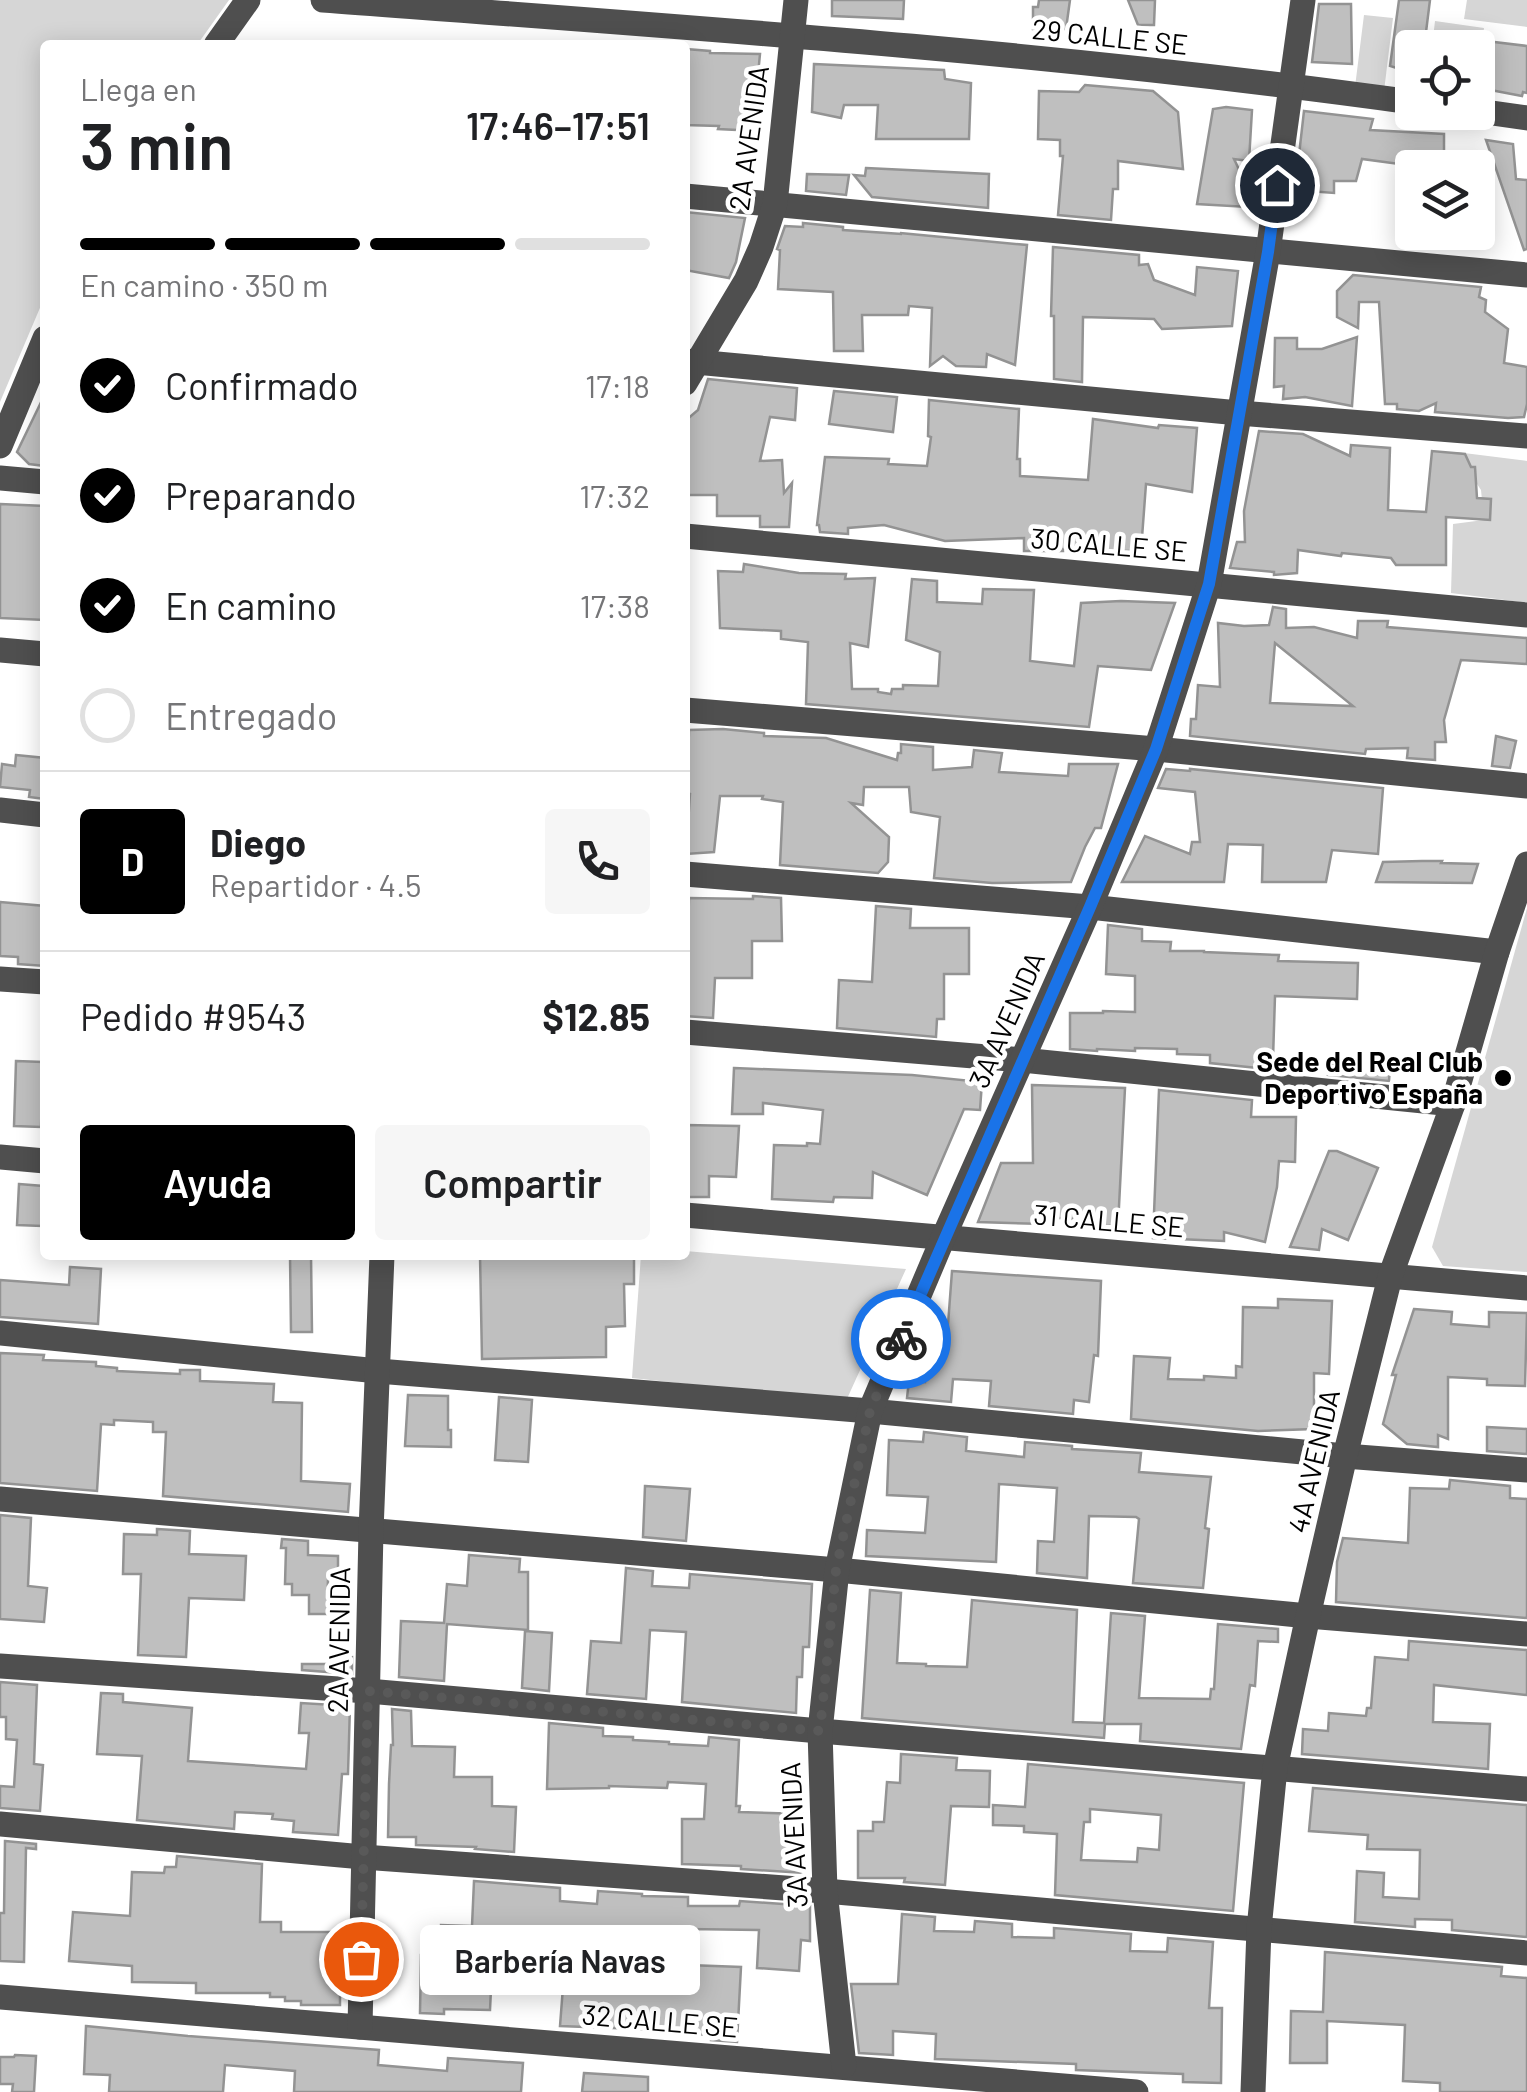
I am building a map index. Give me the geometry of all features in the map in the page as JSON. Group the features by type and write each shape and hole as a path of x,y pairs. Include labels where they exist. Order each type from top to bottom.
{"street":[{"path":"220,40 248,0"},
{"name":"29 CALLE SE","path":"323,0 792,35 1291,85 1395,100"},
{"name":"2A AVENIDA","path":"690,366 746,282 774,204 796,0"},
{"name":"3A AVENIDA","path":"844,2066 825,1891 820,1731 836,1570 870,1411 1156,749 1209,584 1268,252 1304,0"},
{"path":"1495,113 1527,118"},
{"path":"690,196 1527,275"},
{"path":"0,446 40,350"},
{"path":"690,368 1527,436"},
{"path":"0,478 40,482"},
{"name":"30 CALLE SE","path":"690,536 1527,615"},
{"path":"0,650 40,654"},
{"path":"690,710 1156,749 1527,786"},
{"path":"0,810 40,814"},
{"name":"4A AVENIDA","path":"1253,2092 1260,1929 1275,1768 1308,1616 1390,1277 1453,1104 1527,864"},
{"path":"690,874 1090,907 1497,952"},
{"path":"0,979 40,982"},
{"path":"690,1032 1022,1060 1453,1104"},
{"path":"0,1157 40,1161"},
{"name":"31 CALLE SE","path":"690,1215 1527,1288"},
{"name":"2A AVENIDA","path":"360,2027 371,1531 382,1260"},
{"path":"0,1334 378,1371 1527,1470"},
{"path":"0,1498 1527,1634"},
{"path":"0,1666 368,1691 1527,1789"},
{"path":"0,1824 1527,1953"},
{"name":"32 CALLE SE","path":"0,1997 1136,2092"}],"shaded area":[{"path":"0,0 229,0 201,40 40,40 40,308 0,402"},
{"path":"1467,0 1527,0 1527,27 1464,19"},
{"path":"1364,15 1393,18 1384,91 1355,87"},
{"path":"1435,21 1484,28 1484,30 1434,30"},
{"path":"1456,452 1527,461 1527,603 1451,593 1453,524 1484,520 1481,490"},
{"name":"Sede del Real Club Deportivo España","path":"1527,908 1527,1272 1443,1266 1432,1247"},
{"path":"690,1251 906,1269 846,1401 632,1378 641,1260 690,1260"}],"building":[{"path":"832,0 904,0 903,19 832,16"},
{"path":"1039,0 1070,0 1066,29 1033,29 1033,7 1038,7"},
{"path":"1128,0 1155,0 1154,25 1138,25"},
{"path":"1399,0 1430,0 1426,30 1395,30 1395,68 1390,66"},
{"path":"1319,4 1351,4 1352,64 1312,62"},
{"path":"1495,42 1527,46 1527,93 1522,96 1495,91"},
{"path":"690,49 760,54 757,131 718,129 719,126 690,125"},
{"path":"814,64 944,70 945,79 971,83 969,139 876,139 878,105 844,105 841,118 812,112"},
{"path":"1085,85 1153,91 1178,112 1183,169 1118,161 1118,189 1113,189 1111,220 1058,215 1063,156 1060,140 1038,139 1039,91 1079,92"},
{"path":"1213,109 1252,110 1249,161 1234,159 1247,186 1248,207 1197,204"},
{"path":"1304,111 1373,119 1370,130 1444,134 1444,150 1395,150 1395,163 1362,159 1356,181 1334,181 1334,193 1295,190"},
{"path":"1486,140 1513,144 1516,179 1527,180 1527,249 1524,250 1495,166 1495,150 1489,150"},
{"path":"866,168 989,174 988,208 872,197 854,175 865,176"},
{"path":"807,174 849,175 846,195 806,191"},
{"path":"690,212 745,218 729,278 690,271"},
{"path":"803,223 843,230 1027,245 1015,365 987,354 986,367 956,366 943,356 930,366 932,308 909,306 908,315 862,315 863,351 834,351 833,292 778,289 777,249 785,226 803,227"},
{"path":"1053,247 1139,255 1139,265 1148,264 1154,280 1195,295 1197,267 1238,271 1232,326 1162,329 1154,319 1083,317 1082,382 1054,379"},
{"path":"1353,275 1481,287 1479,297 1486,300 1485,312 1508,329 1504,363 1527,367 1524,417 1435,412 1436,403 1419,411 1385,404 1379,302 1359,302 1358,328 1337,317 1337,291"},
{"path":"1357,337 1352,406 1305,397 1283,399 1284,386 1274,387 1275,338 1297,338 1297,349 1322,349"},
{"path":"708,379 797,388 795,420 770,417 760,461 782,460 784,493 792,483 789,527 760,527 760,516 717,516 717,495 690,495 690,417 698,410"},
{"path":"834,391 897,397 893,432 829,424"},
{"path":"929,400 1019,409 1020,476 1088,480 1093,419 1158,428 1197,428 1192,492 1146,484 1141,551 1103,551 1103,547 1024,551 1024,538 945,541 884,525 848,528 848,534 820,532 817,525 825,457 889,459 888,464 927,466 931,437"},
{"path":"40,404 40,465 29,464 17,452"},
{"path":"1259,431 1303,434 1350,456 1351,445 1390,448 1388,510 1426,512 1432,451 1465,454 1471,467 1475,467 1477,498 1491,499 1490,520 1446,517 1446,565 1396,565 1391,558 1298,550 1297,573 1274,575 1230,568 1237,542 1245,542 1244,511"},
{"path":"0,504 40,506 40,620 0,618"},
{"path":"744,564 799,573 846,574 845,579 875,578 868,647 850,643 852,689 878,689 891,694 892,689 903,689 903,685 938,686 940,652 906,640 912,579 937,581 937,602 982,604 983,589 1034,590 1030,661 1074,666 1081,603 1175,603 1151,670 1098,666 1089,727 806,704 808,642 781,639 781,631 720,628 718,571 743,572"},
{"path":"1273,607 1286,609 1286,628 1314,627 1357,638 1358,621 1388,621 1387,627 1527,638 1527,664 1461,660 1444,720 1446,742 1435,742 1435,760 1407,758 1408,748 1366,749 1365,754 1190,736 1191,719 1196,719 1198,685 1220,687 1218,623 1269,625","holes":["1275,643 1353,706 1270,703"]},
{"path":"690,730 826,738 897,760 901,744 933,747 933,770 972,767 974,750 1002,753 999,772 1068,776 1069,764 1118,764 1101,828 1095,828 1071,882 992,883 934,878 940,817 911,812 909,787 864,787 863,805 851,803 889,837 888,862 878,873 780,865 783,802 762,799 763,796 720,796 714,852 690,854"},
{"path":"1496,736 1516,741 1510,768 1492,766"},
{"path":"16,755 40,757 40,798 29,797 30,790 0,787 2,764 15,766"},
{"path":"1166,769 1383,788 1378,854 1332,850 1326,882 1262,882 1263,845 1228,844 1224,882 1122,882 1145,836 1190,854 1192,842 1200,842 1195,792 1158,788"},
{"path":"1383,862 1478,864 1472,883 1376,882"},
{"path":"690,898 781,898 782,941 752,941 752,978 715,978 713,1018 690,1016"},
{"path":"0,902 40,906 40,966 18,964 18,957 0,956"},
{"path":"876,906 911,909 910,928 969,928 969,974 944,974 944,1019 937,1019 936,1037 837,1028 839,980 872,982"},
{"path":"1108,925 1142,929 1142,941 1171,942 1170,951 1279,955 1278,961 1358,963 1357,999 1275,996 1273,1059 1278,1060 1277,1070 1210,1063 1210,1055 1177,1054 1177,1049 1070,1049 1070,1013 1135,1012 1135,976 1106,974"},
{"path":"16,1061 40,1062 40,1127 14,1126"},
{"path":"1329,1063 1390,1067 1389,1081 1328,1075"},
{"path":"734,1068 912,1075 982,1082 980,1110 964,1109 927,1195 873,1172 872,1198 834,1197 833,1202 772,1199 774,1145 820,1144 823,1110 763,1103 763,1114 732,1114"},
{"path":"1032,1085 1125,1088 1118,1226 1044,1217 1044,1224 978,1222 1001,1163 1033,1163"},
{"path":"1159,1090 1252,1100 1251,1117 1296,1117 1295,1162 1279,1161 1265,1242 1224,1232 1224,1241 1153,1238"},
{"path":"690,1125 739,1126 736,1177 709,1176 709,1197 690,1197"},
{"path":"1329,1151 1378,1168 1348,1240 1322,1229 1319,1250 1290,1247"},
{"path":"19,1184 40,1186 40,1226 17,1225"},
{"path":"290,1260 311,1260 312,1332 291,1332"},
{"path":"480,1260 634,1260 634,1284 624,1284 625,1326 606,1327 606,1357 482,1359"},
{"path":"70,1267 101,1269 98,1324 0,1317 0,1280 69,1285"},
{"path":"952,1271 1101,1281 1098,1356 1094,1355 1089,1402 1074,1400 1073,1414 989,1406 991,1381 953,1379 951,1402 907,1398 909,1380 925,1382 927,1337 947,1338"},
{"path":"1278,1299 1332,1301 1329,1374 1314,1373 1314,1429 1258,1431 1131,1419 1134,1356 1170,1358 1168,1379 1236,1378 1236,1366 1242,1367 1243,1307 1278,1308"},
{"path":"1414,1309 1452,1312 1451,1324 1489,1327 1489,1312 1527,1313 1525,1386 1487,1385 1487,1379 1448,1377 1448,1439 1438,1435 1438,1447 1407,1444 1383,1424 1396,1375 1392,1375"},
{"path":"0,1353 96,1362 96,1366 117,1371 180,1374 180,1370 200,1370 200,1381 274,1384 273,1402 302,1403 301,1481 350,1484 348,1512 163,1496 166,1432 153,1432 153,1422 114,1420 114,1425 101,1424 97,1491 0,1483"},
{"path":"408,1395 448,1396 451,1447 405,1446"},
{"path":"499,1397 532,1400 528,1462 495,1460"},
{"path":"1487,1427 1527,1429 1527,1454 1487,1451"},
{"path":"924,1432 967,1437 966,1451 1024,1457 1025,1442 1141,1453 1139,1472 1211,1477 1203,1588 1133,1583 1139,1519 1136,1517 1089,1516 1087,1578 1037,1573 1038,1541 1054,1542 1057,1488 999,1484 996,1562 866,1556 867,1530 925,1533 928,1497 887,1495 889,1440 923,1442"},
{"path":"1450,1480 1510,1486 1510,1498 1527,1499 1527,1618 1336,1602 1337,1562 1343,1538 1408,1543 1410,1488 1449,1489"},
{"path":"645,1486 690,1489 686,1541 643,1537"},
{"path":"0,1515 31,1518 28,1586 47,1588 44,1622 0,1619"},
{"path":"157,1529 190,1531 189,1554 246,1556 244,1600 189,1598 186,1657 138,1655 141,1574 123,1574 124,1534 157,1535"},
{"path":"282,1539 308,1541 308,1555 338,1556 338,1579 328,1579 327,1614 309,1614 309,1595 292,1595 292,1584 285,1584 286,1548 281,1548"},
{"path":"469,1555 520,1559 519,1572 528,1572 528,1630 447,1624 444,1681 399,1677 401,1621 444,1623 447,1584 467,1586"},
{"path":"626,1568 653,1571 652,1586 689,1588 690,1574 812,1584 809,1647 803,1647 802,1677 797,1677 796,1713 682,1702 686,1632 650,1630 646,1699 587,1694 591,1641 621,1643"},
{"path":"870,1590 901,1593 897,1663 926,1666 967,1667 972,1600 1077,1610 1073,1722 1104,1723 1111,1613 1145,1616 1139,1698 1210,1699 1218,1624 1278,1629 1278,1642 1258,1641 1255,1686 1250,1685 1241,1749 1140,1741 1141,1724 1105,1724 1104,1738 862,1718"},
{"path":"525,1631 552,1633 549,1691 522,1688"},
{"path":"1409,1641 1527,1650 1527,1695 1434,1685 1433,1722 1490,1724 1488,1769 1302,1754 1303,1729 1328,1731 1329,1713 1366,1716 1367,1708 1371,1708 1375,1657 1408,1660"},
{"path":"331,1657 352,1657 352,1674 302,1670 302,1664 331,1664"},
{"path":"0,1682 37,1685 34,1764 43,1765 40,1811 0,1808 0,1786 14,1787 17,1740 6,1739 6,1717 0,1717"},
{"path":"101,1693 123,1694 123,1702 192,1708 188,1761 306,1769 309,1733 299,1733 301,1703 350,1706 348,1774 342,1774 338,1835 293,1832 294,1821 272,1819 273,1814 235,1812 234,1829 137,1820 142,1756 97,1754"},
{"path":"392,1709 411,1711 412,1746 455,1747 454,1777 492,1777 492,1806 516,1807 514,1852 416,1845 416,1837 388,1837"},
{"path":"549,1723 603,1728 603,1736 669,1744 708,1746 709,1737 739,1740 736,1806 740,1806 739,1812 802,1814 800,1854 805,1854 804,1873 682,1864 682,1819 704,1819 706,1784 668,1782 667,1788 547,1789"},
{"path":"901,1754 957,1758 956,1770 990,1771 989,1807 951,1806 945,1885 904,1882 905,1878 858,1878 858,1831 873,1831 873,1822 884,1822 887,1782 900,1783"},
{"path":"1028,1764 1244,1783 1233,1911 1055,1895 1057,1834 1024,1832 1024,1826 993,1825 993,1805 1025,1807","holes":["1090,1809 1161,1815 1159,1850 1138,1848 1137,1862 1081,1860 1084,1822 1090,1822"]},
{"path":"1313,1788 1527,1805 1527,1937 1452,1930 1452,1920 1415,1919 1415,1927 1355,1922 1357,1871 1384,1873 1383,1897 1419,1899 1420,1850 1367,1849 1368,1835 1309,1831"},
{"path":"5,1841 36,1844 36,1849 26,1848 24,1962 0,1961"},
{"path":"177,1856 262,1864 260,1922 281,1922 281,1932 340,1932 340,2005 301,2005 301,2001 270,1997 270,1993 196,1993 196,1983 132,1982 132,1966 69,1961 73,1912 130,1916 132,1872 164,1873 165,1867 176,1867"},
{"path":"474,1881 560,1888 560,1901 597,1904 598,1891 688,1897 688,1906 739,1906 740,1901 810,1906 810,1941 801,1940 799,1971 757,1968 759,1930 688,1929 688,1965 741,1967 737,2042 666,2030 560,2026 566,1948 493,1947 490,2010 420,2013 421,1955 440,1955 441,1925 472,1926"},
{"path":"902,1914 935,1917 934,1931 974,1932 975,1921 1012,1924 1012,1937 1054,1938 1054,1928 1131,1934 1130,1951 1167,1952 1168,1938 1213,1942 1209,2008 1222,2008 1221,2083 1183,2082 1183,2074 1076,2070 1076,2064 935,2059 936,2034 893,2031 893,2055 859,2053 851,1984 898,1984"},
{"path":"1325,1952 1502,1967 1501,1976 1527,1978 1527,2092 1440,2092 1440,2083 1403,2081 1405,2025 1327,2021 1327,2063 1290,2063 1291,2011 1323,2012"},
{"path":"86,2026 379,2050 378,2065 447,2071 448,2058 523,2063 521,2092 294,2092 295,2071 225,2065 223,2092 109,2092 110,2075 84,2074"},
{"path":"36,2056 34,2092 12,2092 13,2084 0,2084 0,2057"},
{"path":"584,2073 648,2077 648,2092 582,2092"}],"way so far":[{"path":"361,1959 368,1691 820,1731 836,1570 870,1411 901,1339"}],"place":[{"name":"Sede del Real Club Deportivo España","path":"1503,1078"},
{"name":"Barbería Navas","path":"361,1959"}],"route":[{"path":"901,1339 1156,749 1209,584 1277,185"}]}
